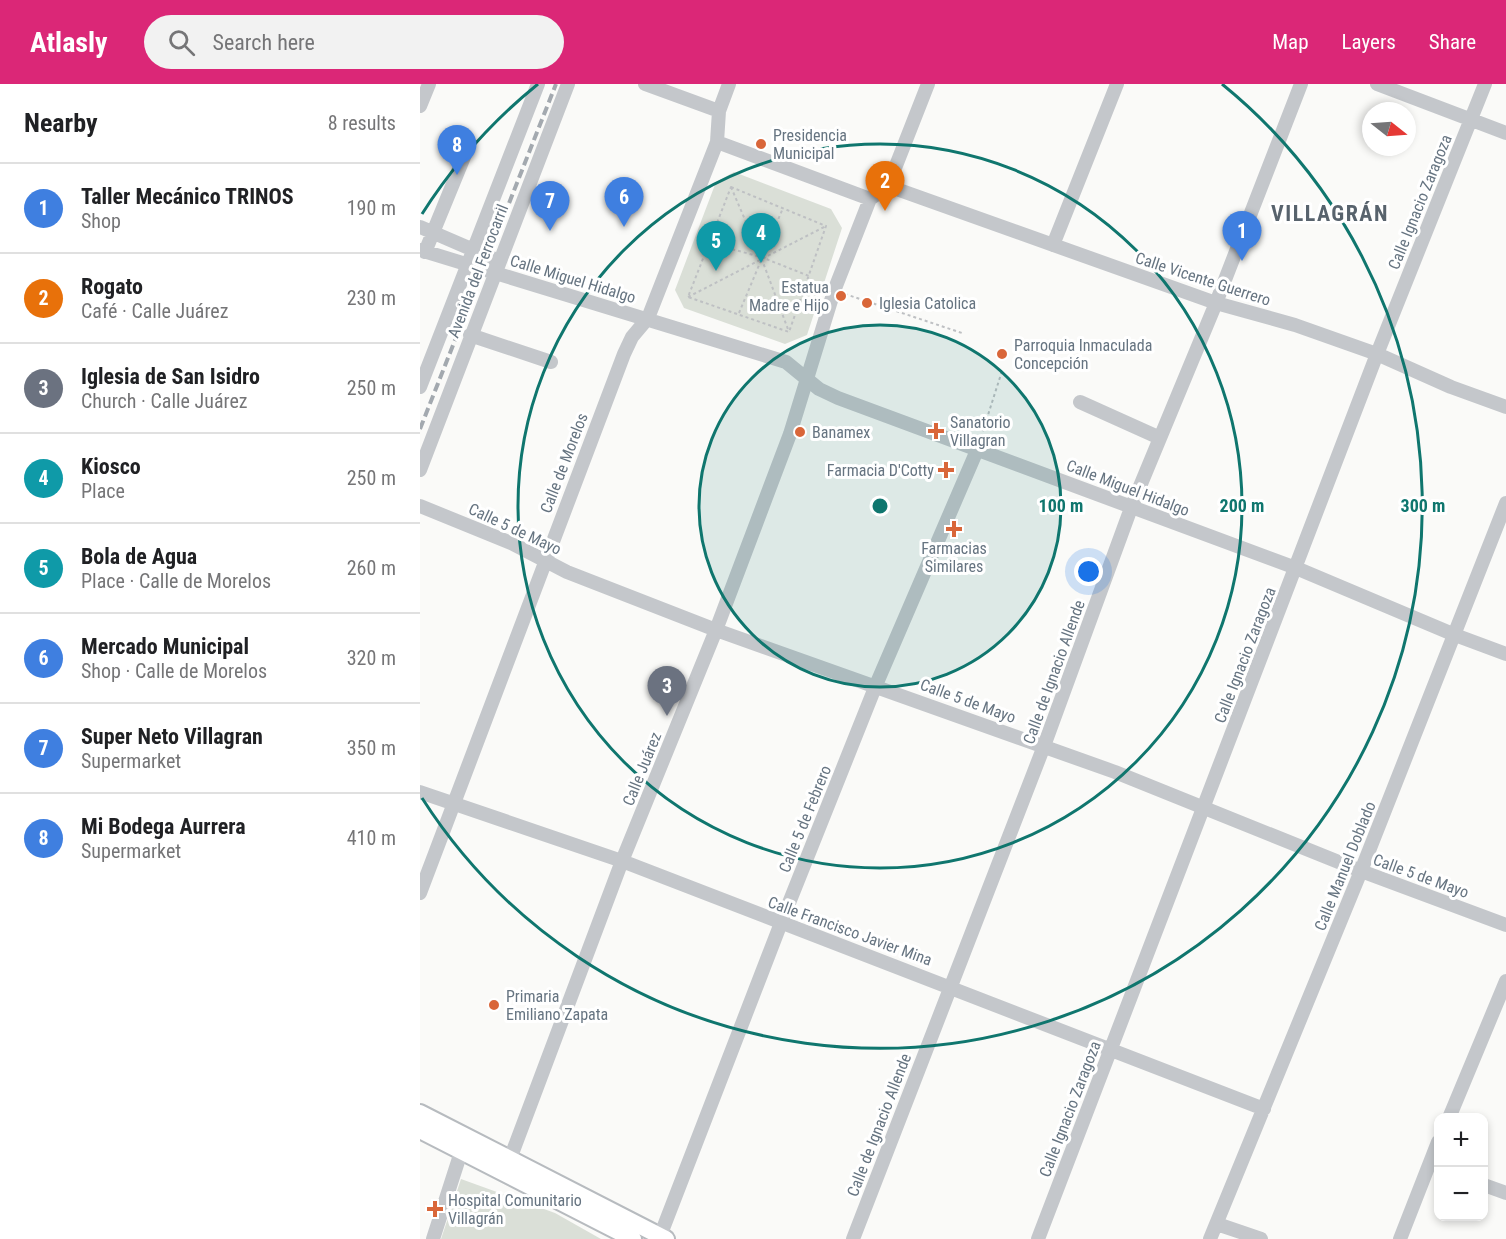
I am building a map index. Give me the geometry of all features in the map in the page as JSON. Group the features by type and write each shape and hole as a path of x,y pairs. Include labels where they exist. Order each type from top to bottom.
{"main road":[{"path":"420,1113 633,1239"},
{"path":"420,1130 462,1149 508,1165 662,1238"}],"street":[{"path":"420,106 429,84"},
{"name":"Avenida del Ferrocarril","path":"420,387 538,84"},
{"name":"Avenida del Ferrocarril","path":"420,470 568,84"},
{"path":"645,84 719,111"},
{"name":"Calle de Morelos","path":"420,893 624,354 632,338 648,318 717,142 719,111 729,84"},
{"path":"717,142 870,199 888,186 928,84"},
{"path":"1053,245 1117,84"},
{"name":"Calle de Ignacio Allende","path":"853,1239 1044,746 1131,508 1216,303 1301,84"},
{"path":"1377,84 1506,133"},
{"name":"Calle Ignacio Zaragoza","path":"1038,1239 1377,354 1485,84"},
{"path":"422,251 426,230 466,152"},
{"name":"Calle Vicente Guerrero","path":"888,186 1216,303 1295,325 1377,354 1451,387 1506,407"},
{"name":"Calle Juárez","path":"508,1165 622,861 716,630 790,434 834,291 870,199"},
{"name":"Calle Miguel Hidalgo","path":"426,230 473,250 497,267"},
{"name":"Calle Miguel Hidalgo","path":"422,251 468,265 497,267 786,362 838,398 978,448 1131,508 1296,568 1455,636 1506,654"},
{"path":"470,335 551,362"},
{"path":"1080,402 1160,438"},
{"name":"Calle 5 de Febrero","path":"662,1238 780,923 876,685 978,448"},
{"name":"Calle Manuel Doblado","path":"1210,1239 1361,871 1506,503"},
{"name":"Calle 5 de Mayo","path":"420,506 511,543 544,561 716,630 1044,746 1204,806 1361,871 1506,925"},
{"name":"Calle Francisco Javier Mina","path":"420,792 622,861 1264,1108"},
{"path":"1451,1113 1506,981"},
{"path":"432,1239 462,1149"},
{"path":"1400,1239 1434,1165"},
{"path":"1488,1186 1506,1193"},
{"path":"1216,1224 1261,1239"}],"path":[{"path":"731,187 826,226"},
{"path":"688,297 731,187"},
{"path":"731,187 761,257 789,332"},
{"path":"738,314 783,208"},
{"path":"688,297 761,257 826,226"},
{"path":"789,332 826,226"},
{"path":"709,243 761,257 808,276"},
{"path":"834,291 962,333"},
{"path":"688,297 789,332"},
{"path":"978,448 1002,371"}],"shaded area":[{"path":"734,172 831,209 842,228 807,335 785,344 684,308 675,290 716,182"},
{"path":"461,1179 555,1213 601,1239 441,1239"}],"railway":[{"path":"420,429 556,84"}],"place":[{"name":"Presidencia Municipal","path":"761,144"},
{"name":"Mi Bodega Aurrera","path":"457,175"},
{"name":"Rogato","path":"885,211"},
{"name":"Mercado Municipal","path":"624,227"},
{"name":"Super Neto Villagran","path":"550,231"},
{"name":"Taller Mecánico TRINOS","path":"1242,261"},
{"name":"Kiosco","path":"761,263"},
{"name":"Bola de Agua","path":"716,271"},
{"name":"Estatua Madre e Hijo","path":"841,296"},
{"name":"Iglesia Catolica","path":"867,303"},
{"name":"Parroquia Inmaculada Concepción","path":"1002,354"},
{"name":"Sanatorio Villagran","path":"936,431"},
{"name":"Banamex","path":"800,432"},
{"name":"Farmacia D'Cotty","path":"946,470"},
{"name":"Farmacias Similares","path":"954,529"},
{"name":"Iglesia de San Isidro","path":"667,716"},
{"name":"Primaria Emiliano Zapata","path":"494,1005"},
{"name":"Hospital Comunitario Villagrán","path":"435,1209"}],"district":[{"name":"VILLAGRÁN","path":"1330,213"}]}
